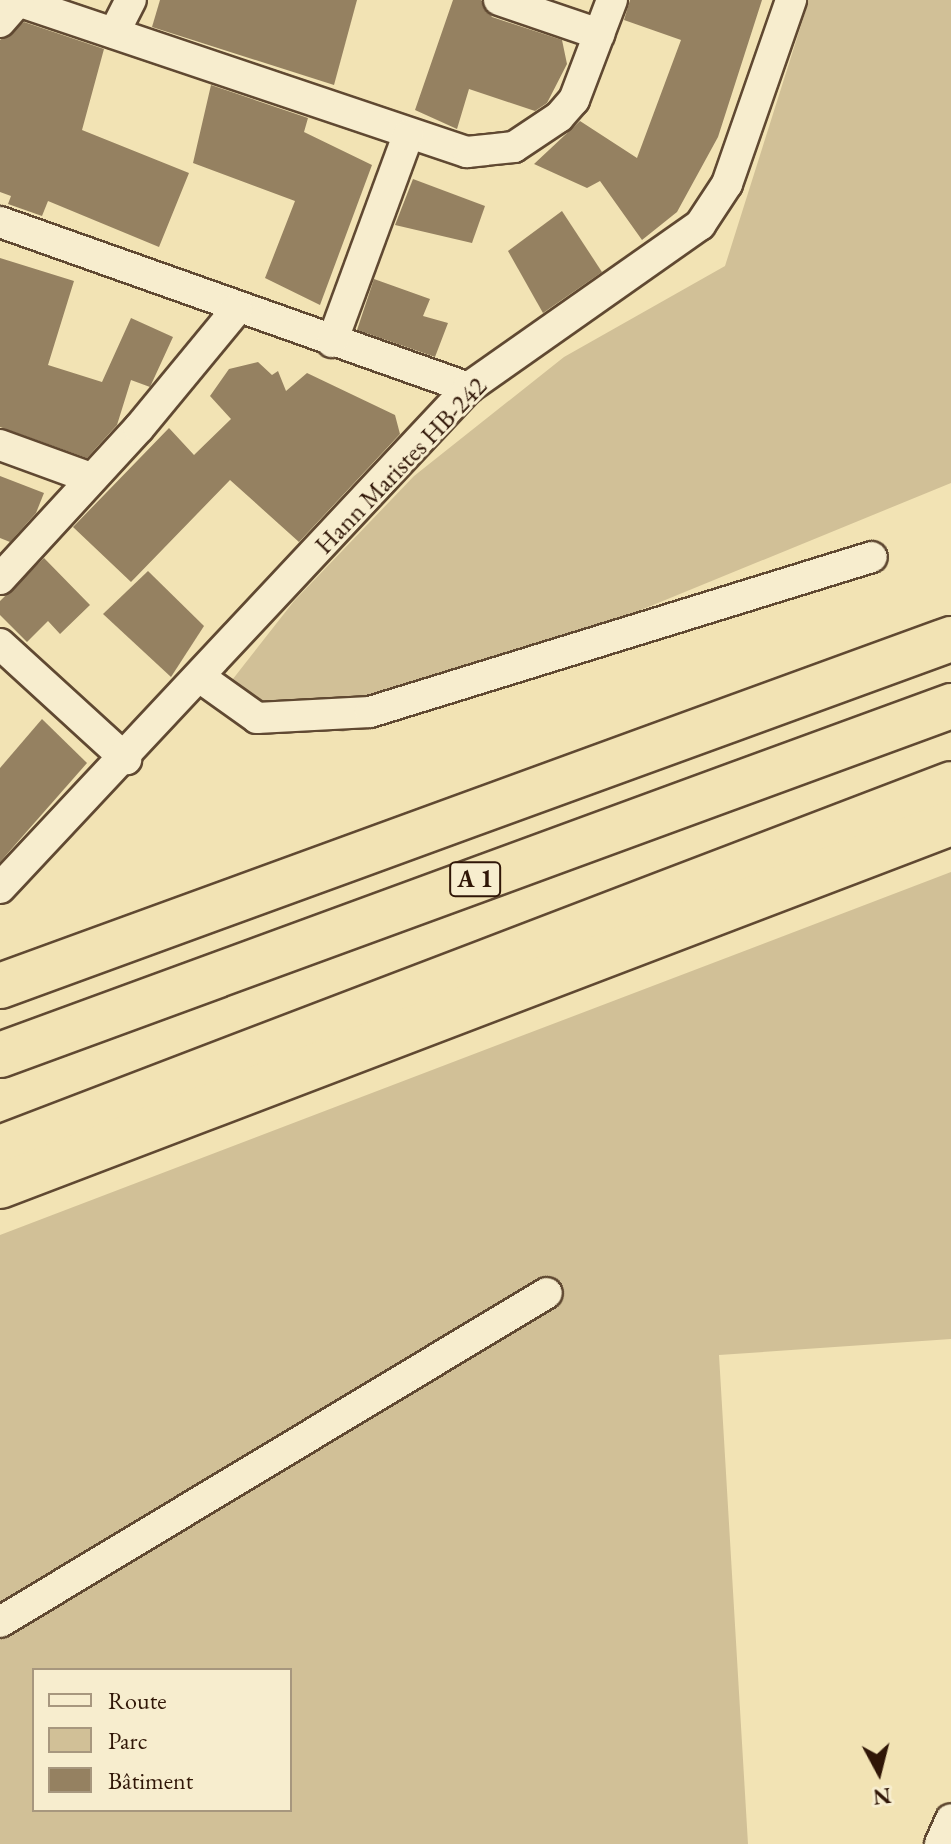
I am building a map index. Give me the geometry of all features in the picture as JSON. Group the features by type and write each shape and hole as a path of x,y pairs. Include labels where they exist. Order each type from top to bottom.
{"highway":[{"name":"A 1","path":"0,986 951,639"},
{"name":"A 1","path":"0,1055 951,706"},
{"path":"0,1148 951,784"},
{"path":"0,1186 951,823"}],"street":[{"path":"0,22 18,0 408,135 467,152 514,147 540,134 574,100 612,0"},
{"path":"114,33 131,0"},
{"path":"499,0 599,34"},
{"name":"Hann Maristes HB-242","path":"0,888 126,759 468,388 700,225 727,184 791,0"},
{"path":"332,342 408,135"},
{"path":"0,222 237,309 468,388"},
{"path":"0,579 88,477 139,428 237,309"},
{"path":"0,445 88,477"},
{"path":"201,678 257,718 370,712 872,557"},
{"path":"0,644 126,759"},
{"path":"0,1622 547,1293"},
{"path":"940,1844 951,1819"}],"green space":[{"path":"809,0 951,0 951,483 343,732 211,707 294,601 414,476 564,357 725,266"},
{"path":"951,872 951,1339 719,1355 748,1844 0,1844 0,1235"}],"building":[{"path":"160,0 357,0 334,85 152,27"},
{"path":"453,0 481,0 492,17 562,40 567,64 547,103 535,111 469,89 457,129 415,110"},
{"path":"630,0 762,0 718,137 677,212 642,240 600,181 587,188 534,164 580,121 637,158 681,40 624,20"},
{"path":"24,22 104,49 82,130 189,173 159,247 48,201 42,216 8,204 11,196 0,192 0,40"},
{"path":"211,85 308,118 304,132 372,165 320,305 265,278 295,201 193,163"},
{"path":"413,179 485,206 472,243 395,225"},
{"path":"562,211 602,272 543,313 508,251"},
{"path":"0,258 74,281 48,365 102,382 131,318 173,337 150,387 131,380 117,425 87,458 0,427"},
{"path":"374,279 430,299 423,316 448,323 435,357 357,330"},
{"path":"258,362 272,375 278,371 286,391 307,373 395,415 400,434 299,542 230,480 131,582 73,527 169,428 194,455 231,419 210,396 229,369"},
{"path":"0,476 44,493 36,513 10,542 0,538"},
{"path":"44,558 90,605 60,634 48,621 27,642 0,615 0,601"},
{"path":"148,571 204,626 171,677 103,614"},
{"path":"42,719 87,763 0,862 0,768"}]}
